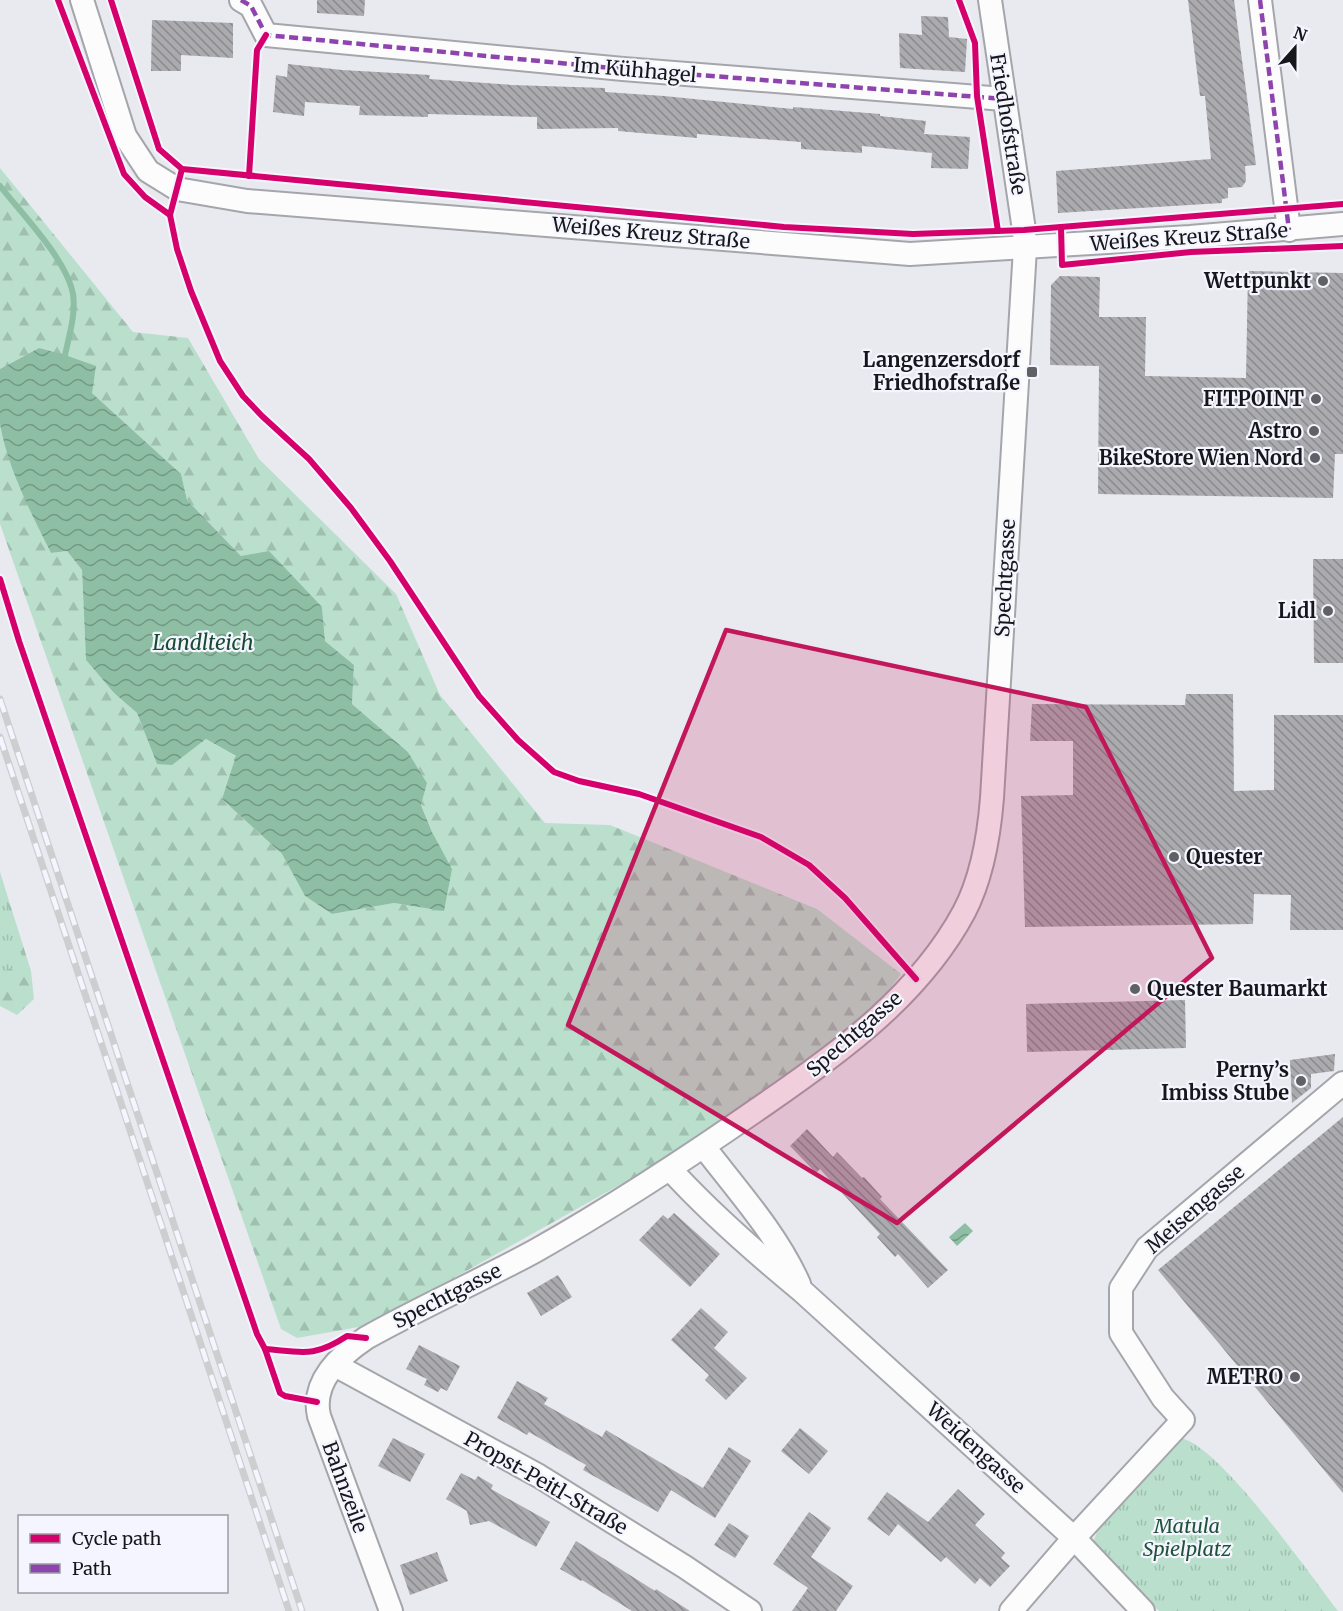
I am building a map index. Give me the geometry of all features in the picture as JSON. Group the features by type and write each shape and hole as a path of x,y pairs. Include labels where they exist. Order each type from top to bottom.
{"street":[{"name":"Weißes Kreuz Straße","path":"82,0 125,136 148,171 177,189 247,201 910,254 1289,230 1343,224"},
{"name":"Friedhofstraße","path":"990,0 1025,248"},
{"path":"1260,0 1289,230"},
{"name":"Im Kühhagel","path":"250,2 266,35 623,69 1004,99"},
{"name":"Spechtgasse","path":"335,1365 349,1350 366,1338 527,1255 704,1147 813,1071 862,1033 916,979 946,942 972,893 986,842 992,806 1025,248"},
{"name":"Meisengasse","path":"1011,1611 1074,1538 1183,1420 1163,1398 1121,1333 1121,1288 1147,1248 1343,1083"},
{"name":"Weidengasse","path":"704,1147 791,1265 802,1291"},
{"name":"Weidengasse","path":"670,1169 685,1187 1074,1538 1143,1611"},
{"name":"Bahnzeile","path":"335,1365 319,1390 318,1416 391,1611"},
{"name":"Propst-Peitl-Straße","path":"335,1365 539,1476 685,1567 750,1611"}],"highlighted area":[{"path":"726,630 1086,707 1212,958 897,1223 568,1025"}],"green space":[{"path":"0,168 133,332 188,338 259,459 396,594 440,695 545,823 610,825 817,909 901,974 876,1007 812,1057 639,1174 370,1325 297,1338 281,1329 0,524 0,423 22,490 51,553 67,551 82,570 86,660 114,693 137,713 157,764 172,764 206,739 237,757 222,799 282,854 305,896 332,914 394,903 444,910 432,832 421,804 427,783 408,752 352,704 354,665 325,641 322,607 241,556 187,500 181,474 39,348 0,369"},
{"path":"0,872 31,971 34,999 17,1015 0,1006"},
{"path":"0,880 25,962 0,973"},
{"name":"Matula Spielplatz","path":"1180,1438 1197,1445 1240,1486 1338,1611 1159,1611 1092,1546 1100,1523"}],"water":[{"name":"Landlteich","path":"39,348 96,366 92,393 181,474 187,500 241,556 269,551 322,607 325,641 354,665 352,704 408,752 427,783 421,805 432,832 452,869 444,911 394,903 332,914 305,896 282,854 222,799 236,756 206,739 172,765 157,764 137,713 114,693 86,660 82,570 67,551 51,553 21,490 4,441 0,424 0,369"},
{"path":"965,1223 973,1231 957,1246 949,1237"}],"building":[{"path":"317,0 365,0 364,16 317,13"},
{"path":"1188,0 1234,0 1256,165 1245,166 1246,181 1242,187 1228,188 1228,198 1222,199 1222,203 1058,213 1056,171 1211,159 1205,96 1200,96"},
{"path":"921,16 948,17 949,37 967,39 965,72 900,68 899,33 922,35"},
{"path":"152,20 233,23 233,58 181,55 181,71 151,71"},
{"path":"288,64 342,70 430,75 429,79 605,88 605,92 793,109 793,107 880,114 880,116 926,121 924,134 970,137 968,169 931,168 932,153 862,146 862,153 801,149 801,142 697,134 697,138 618,131 618,128 537,129 537,117 359,115 360,106 305,102 304,116 273,112 276,75 287,77"},
{"path":"1248,271 1343,273 1343,454 1335,454 1333,498 1098,494 1099,366 1050,365 1051,285 1060,276 1100,277 1099,317 1146,317 1145,376 1246,378"},
{"name":"Lidl","path":"1313,559 1343,559 1343,663 1314,663"},
{"path":"1186,694 1233,694 1234,791 1274,790 1274,715 1343,715 1343,930 1290,930 1291,895 1254,894 1253,924 1025,927 1021,796 1073,795 1073,741 1030,741 1032,704 1185,705"},
{"path":"1185,1000 1186,1048 1027,1052 1026,1004"},
{"name":"Perny’s Imbiss Stube","path":"1335,1054 1334,1071 1311,1074 1311,1088 1292,1103 1290,1060"},
{"name":"METRO","path":"1343,1117 1343,1493 1158,1270"},
{"path":"807,1129 833,1157 837,1152 862,1178 864,1177 882,1197 880,1199 948,1270 928,1288 898,1254 895,1257 877,1237 880,1234 820,1169 816,1173 790,1146"},
{"path":"674,1213 720,1254 690,1287 639,1240 663,1215 668,1219"},
{"path":"558,1275 572,1297 541,1316 527,1293"},
{"path":"701,1308 728,1332 714,1348 747,1378 726,1400 705,1380 709,1375 671,1340"},
{"path":"419,1345 460,1366 447,1391 441,1388 438,1392 424,1385 427,1379 406,1369"},
{"path":"517,1381 548,1398 544,1404 602,1437 606,1430 703,1488 729,1447 751,1461 715,1518 671,1490 658,1512 583,1470 586,1465 529,1432 527,1435 497,1418"},
{"path":"800,1428 828,1451 809,1474 781,1451"},
{"path":"393,1438 425,1454 410,1482 378,1466"},
{"path":"461,1473 475,1480 478,1476 493,1485 491,1489 550,1522 536,1547 489,1521 470,1525 467,1511 446,1499"},
{"path":"958,1489 985,1514 975,1525 1005,1553 1001,1558 1010,1566 990,1587 980,1578 975,1584 946,1557 941,1562 898,1524 889,1536 867,1519 887,1492 928,1522"},
{"path":"809,1512 831,1528 811,1557 853,1586 836,1611 792,1611 808,1588 773,1564"},
{"path":"729,1523 749,1536 735,1558 714,1545"},
{"path":"576,1541 690,1611 632,1611 560,1569"},
{"path":"437,1552 448,1581 410,1595 400,1565"}],"waterway":[{"path":"0,186 53,252 69,281 74,309 65,355"}],"railway":[{"path":"0,699 302,1611"},
{"path":"0,737 289,1611"}],"marked path":[{"path":"241,0 251,6 266,35 623,69 1004,99"},
{"path":"1260,0 1289,230"}],"cycle path":[{"path":"58,0 124,174 145,197 170,215 182,169"},
{"path":"111,0 159,149 182,169 784,227 913,234 1024,230 1343,204"},
{"path":"959,0 975,43 977,96 998,231"},
{"path":"249,176 257,50 266,35"},
{"path":"170,215 177,249 191,291 220,361 243,396 309,459 351,508 390,561 479,696 518,740 554,772 579,781 639,794 761,837 809,865 845,898 916,979"},
{"path":"1061,227 1062,265 1191,252 1343,246"},
{"path":"0,579 19,641 257,1334 265,1349 280,1393 317,1402"},
{"path":"265,1349 307,1352 325,1348 347,1336 366,1338"}],"place":[{"name":"Wettpunkt","path":"1323,281"},
{"name":"Langenzersdorf Friedhofstraße","path":"1032,372"},
{"name":"FITPOINT","path":"1316,399"},
{"name":"Astro","path":"1314,431"},
{"name":"BikeStore Wien Nord","path":"1315,458"},
{"name":"Lidl","path":"1328,611"},
{"name":"Quester","path":"1174,857"},
{"name":"Quester Baumarkt","path":"1135,989"},
{"name":"Perny’s Imbiss Stube","path":"1301,1081"},
{"name":"METRO","path":"1295,1377"}]}
